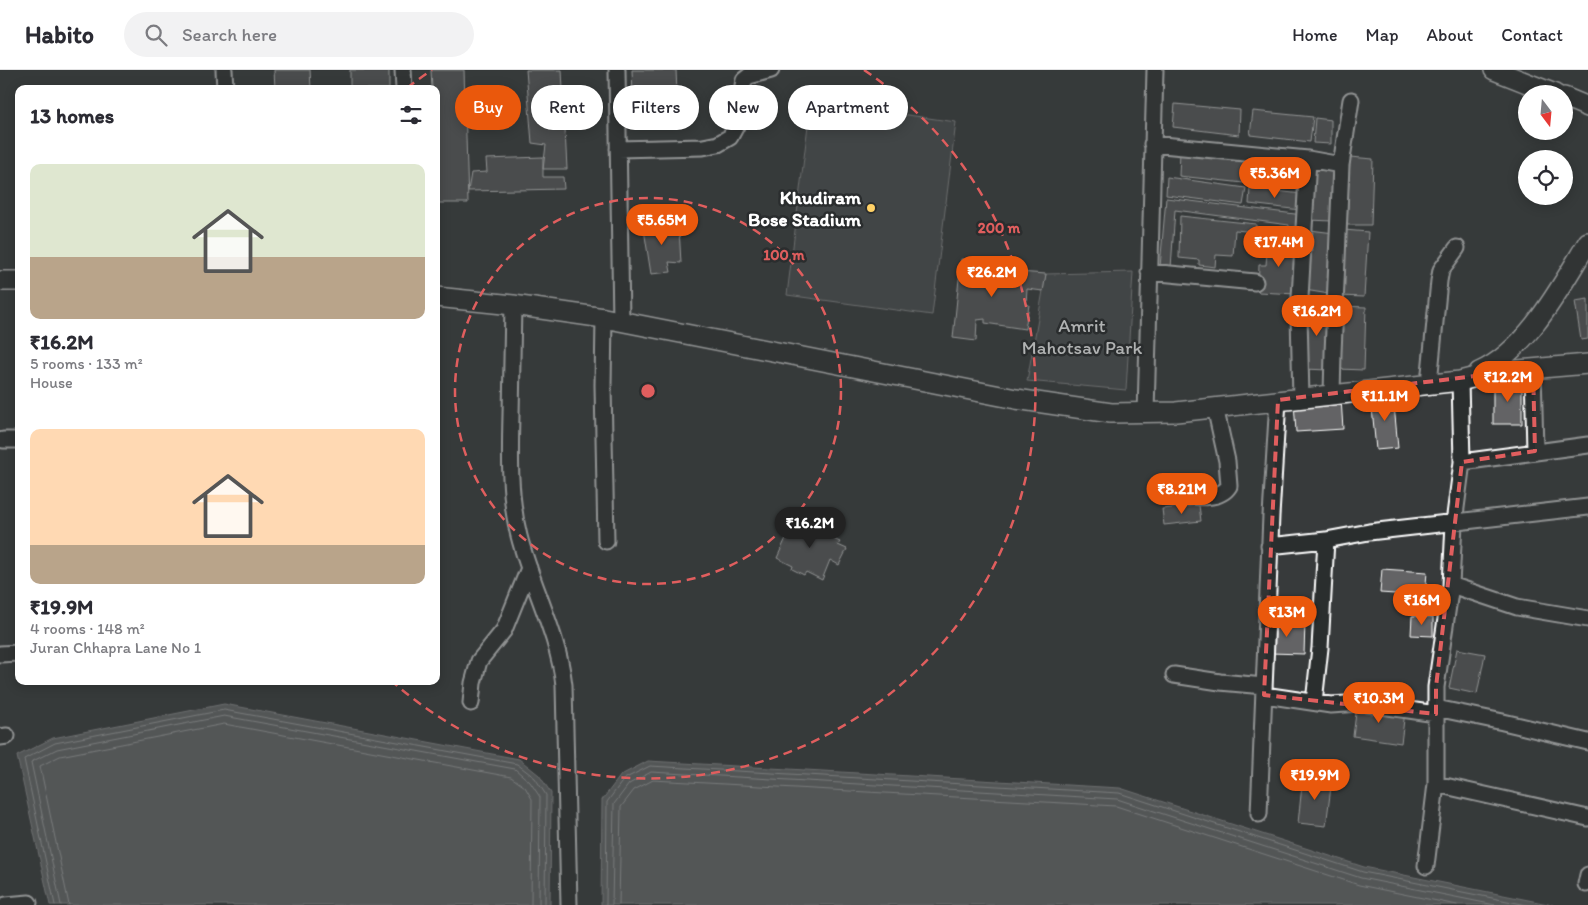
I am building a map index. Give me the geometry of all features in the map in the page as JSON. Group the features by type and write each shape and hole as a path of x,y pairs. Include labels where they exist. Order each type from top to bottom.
{"main road":[{"path":"1494,70 1532,85"},
{"path":"1573,101 1588,107"},
{"path":"1460,381 1483,370 1516,346 1548,305 1588,242"},
{"path":"0,281 15,280"},
{"path":"440,297 513,305 613,320 1016,399 1111,413 1176,412 1460,381 1495,372 1588,364"}],"street":[{"path":"224,70 225,85"},
{"path":"403,70 404,85"},
{"path":"606,540 603,385 613,320 618,149 617,70"},
{"path":"618,149 703,147 718,144 730,137 736,126 744,80 749,76 771,70"},
{"path":"1146,413 1155,70"},
{"path":"1332,394 1332,353 1341,165 1351,100"},
{"path":"1152,144 1308,159 1341,165"},
{"path":"1301,398 1299,315 1308,159"},
{"path":"1429,383 1438,281 1441,270 1457,248"},
{"path":"1149,272 1255,282"},
{"path":"513,305 510,459 512,487 519,536 556,643 564,679 569,905"},
{"path":"1533,369 1535,451"},
{"path":"1426,866 1436,784 1436,687 1450,585 1454,523 1462,462 1460,381"},
{"path":"1259,814 1269,546 1278,400"},
{"path":"1175,494 1213,496 1222,493 1229,486 1229,471 1215,407"},
{"path":"3,440 15,440"},
{"path":"1462,462 1588,445"},
{"path":"1269,546 1588,506"},
{"path":"1314,702 1320,648 1326,540"},
{"path":"472,704 473,682 479,661 504,630 529,568"},
{"path":"1450,585 1517,607 1588,619"},
{"path":"0,654 15,654"},
{"path":"1174,675 1264,690 1331,705 1361,703 1436,711 1503,722 1588,742"},
{"path":"1436,784 1588,818"},
{"path":"6,905 29,903"}],"highlighted area":[{"path":"1533,369 1535,451 1462,462 1436,687 1436,714 1264,695 1278,400"}],"green space":[{"name":"Khudiram Bose Stadium","path":"908,115 956,122 932,315 787,295 807,130 908,130"},
{"name":"Amrit Mahotsav Park","path":"1133,272 1126,390 1027,381 1046,274"}],"water":[{"path":"224,704 519,759 539,775 551,793 550,905 50,905 17,756 53,738"},
{"path":"648,761 1120,788 1364,867 1553,905 601,905 602,800 621,775"}],"building":[{"path":"274,70 310,70 311,85 275,85"},
{"path":"350,70 389,70 389,85 350,85"},
{"path":"431,70 464,70 464,85 455,85 455,130 466,130 468,203 440,203 440,85 432,85"},
{"path":"526,70 562,70 563,85 531,85 531,130 565,130 567,169 543,169 546,145 532,143"},
{"path":"632,70 676,70 677,85 633,85"},
{"path":"1175,104 1240,110 1239,135 1173,127"},
{"path":"1253,111 1313,117 1310,142 1250,135"},
{"path":"1315,118 1331,120 1331,144 1313,143"},
{"path":"1180,151 1246,159 1244,183 1179,176"},
{"path":"543,157 543,177 563,177 564,189 468,191 471,173 487,172 486,159"},
{"path":"1350,157 1373,159 1371,225 1347,225"},
{"path":"1254,159 1303,166 1301,186 1253,180"},
{"path":"1311,165 1335,167 1332,221 1309,220"},
{"path":"1167,177 1246,188 1243,205 1166,195"},
{"path":"1250,188 1302,194 1301,210 1249,204"},
{"path":"1166,198 1303,215 1299,236 1288,234 1289,225 1175,210 1171,268 1160,267"},
{"path":"1180,216 1256,224 1256,232 1235,230 1233,256 1216,255 1215,267 1199,265 1199,260 1179,258"},
{"path":"664,220 666,230 679,228 681,263 669,262 671,272 651,274 643,223"},
{"path":"1310,230 1334,233 1329,294 1305,290"},
{"path":"1344,230 1368,232 1364,297 1339,296"},
{"path":"1268,239 1298,243 1296,294 1258,292 1259,265 1266,265"},
{"path":"961,259 988,262 984,277 990,277 991,270 1046,274 1043,291 1027,289 1026,304 1029,305 1025,329 985,323 985,319 977,320 976,341 953,338"},
{"path":"1588,299 1588,339 1581,340 1575,301"},
{"path":"1305,304 1330,304 1328,370 1304,369"},
{"path":"1340,306 1366,307 1364,370 1338,369"},
{"path":"1522,381 1522,424 1493,424 1493,382"},
{"path":"1393,394 1398,448 1376,450 1371,397"},
{"path":"1341,399 1343,429 1296,432 1294,402"},
{"path":"1199,505 1201,521 1164,525 1162,509"},
{"path":"788,520 798,524 800,521 815,528 820,522 826,526 823,534 840,542 838,545 847,549 839,565 830,560 822,580 806,572 804,575 792,569 793,566 777,558 787,536 783,534"},
{"path":"1382,569 1427,572 1425,596 1380,593"},
{"path":"1412,616 1433,617 1433,636 1411,635"},
{"path":"1271,621 1305,622 1304,654 1270,653"},
{"path":"1457,649 1485,654 1477,694 1449,688"},
{"path":"1357,706 1405,712 1401,743 1353,736"},
{"path":"1303,776 1332,779 1326,826 1298,823"}],"place":[{"name":"Khudiram Bose Stadium","path":"871,208"}]}
